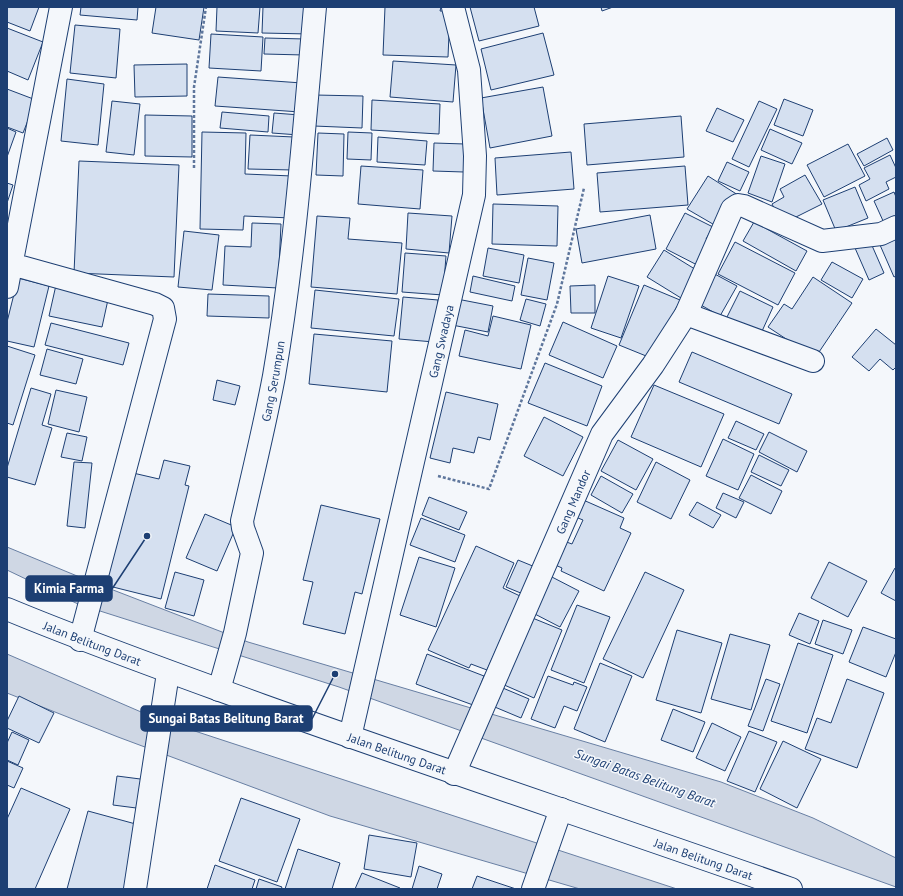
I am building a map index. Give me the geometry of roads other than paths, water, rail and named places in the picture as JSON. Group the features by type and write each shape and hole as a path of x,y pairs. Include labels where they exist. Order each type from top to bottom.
{"street":[{"path":"9,276 61,7"},
{"name":"Gang Serumpun","path":"219,690 235,633 252,553 243,528 242,520 274,376 291,250 305,124 314,7"},
{"name":"Gang Swadaya","path":"350,737 474,190 475,156 469,70 453,7"},
{"name":"Gang Mandor","path":"454,774 486,704 602,434 653,366 686,314 732,209 738,205 744,206 822,241 881,234 896,228"},
{"path":"9,276 22,267 155,304 163,308 165,319 80,640"},
{"path":"686,314 813,361"},
{"name":"Jalan Belitung Darat","path":"7,609 80,640 168,673 454,774 561,809 791,889"},
{"path":"135,889 168,673"},
{"path":"533,889 561,809"}],"water":[{"path":"7,547 82,578 248,642 721,782 813,818 896,858 896,887 339,687 78,604 7,570"},
{"path":"7,654 155,718 677,889 580,889 330,816 118,737 7,693"}],"place":[{"name":"Kimia Farma","path":"147,536"},
{"name":"Sungai Batas Belitung Barat","path":"335,674"}]}
